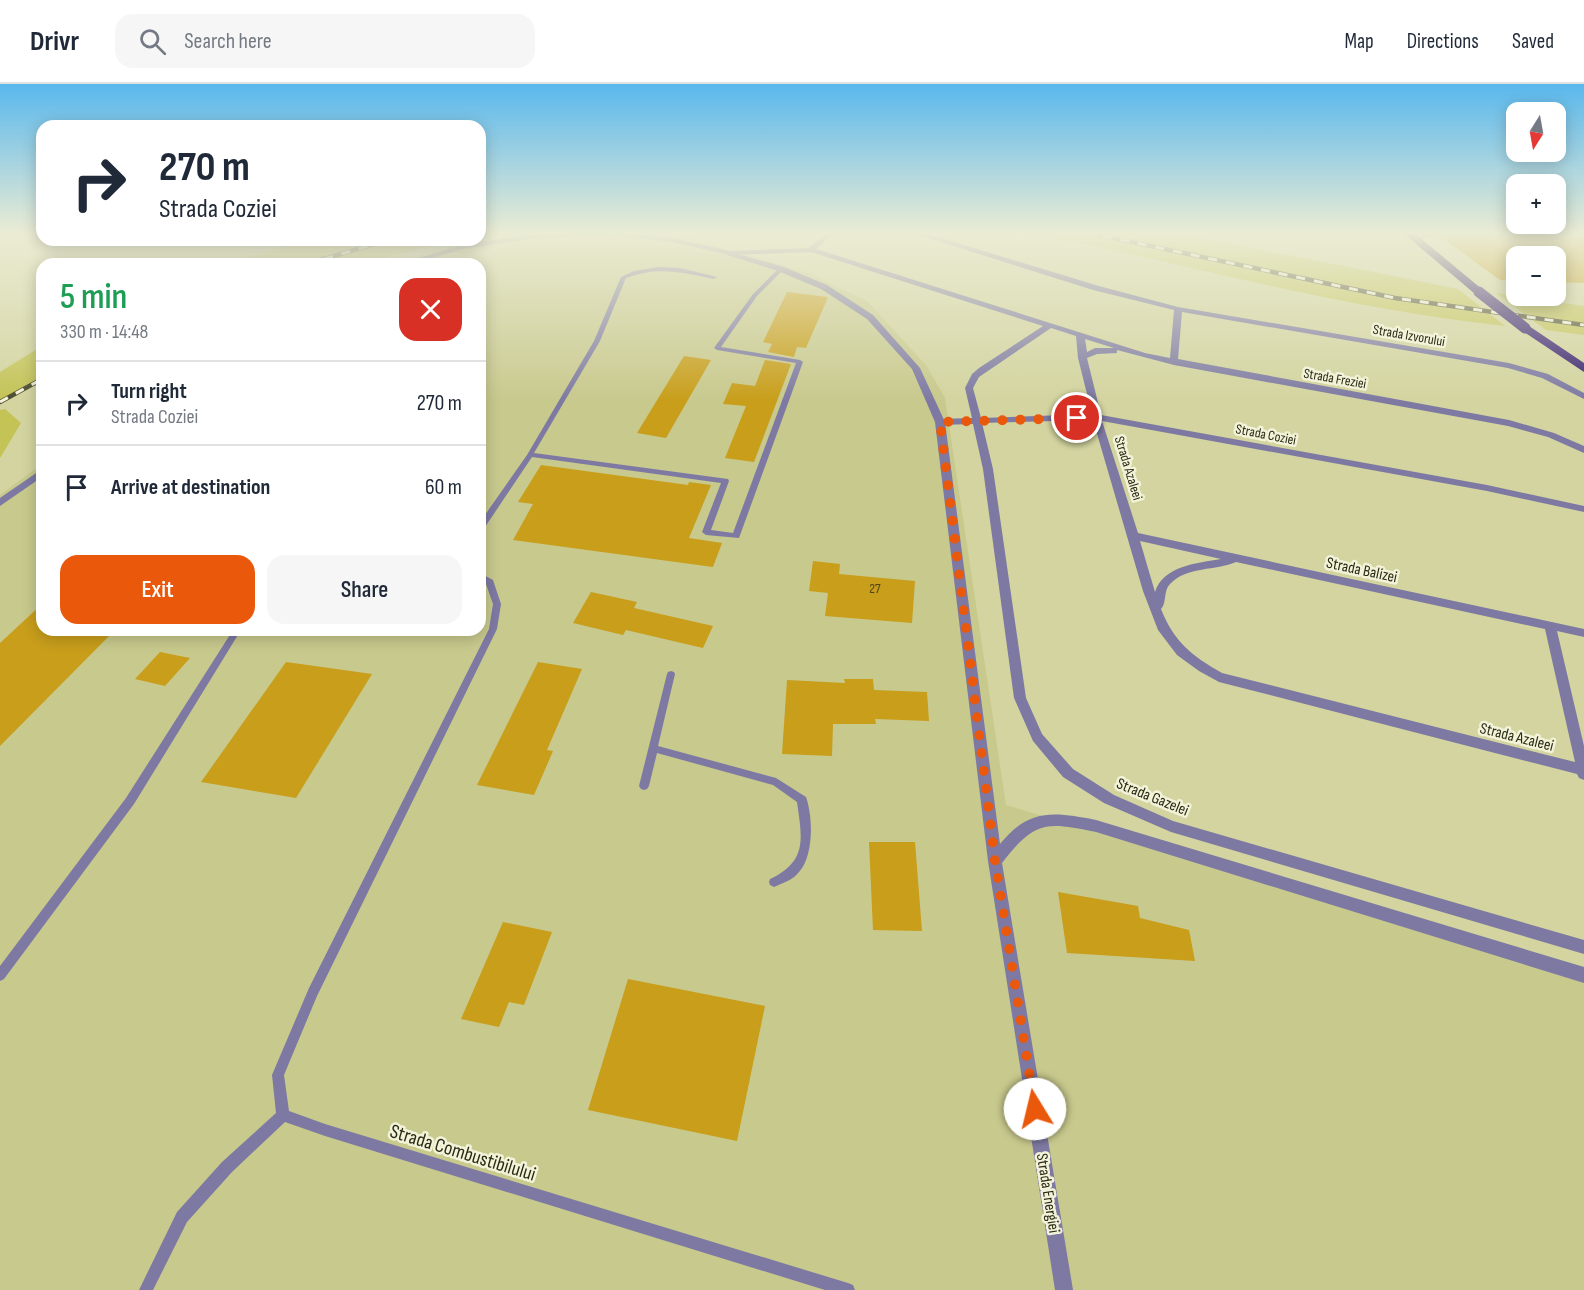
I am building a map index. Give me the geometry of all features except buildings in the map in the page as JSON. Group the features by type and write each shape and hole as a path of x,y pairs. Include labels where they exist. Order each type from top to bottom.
{"highway":[{"path":"1475,288 1525,328 1584,368"}],"street":[{"name":"Strada Energiei","path":"826,288 870,317 916,368 940,422 995,861 1065,1290"},
{"path":"931,288 1080,336"},
{"name":"Strada Izvorului","path":"1097,288 1178,309 1509,366 1545,376 1584,396"},
{"path":"1173,362 1178,309"},
{"name":"Strada Gazelei","path":"1049,326 975,376 969,394 978,420 988,469 1020,698 1037,737 1068,773 1109,799 1171,826 1584,947"},
{"name":"Strada Freziei","path":"1080,336 1173,362 1509,423 1551,435 1584,450"},
{"name":"Strada Azaleei","path":"1080,336 1082,358 1098,417 1133,536 1164,629 1174,645 1192,661 1219,677 1584,771"},
{"path":"1082,358 1089,352 1104,350 1143,355"},
{"name":"Strada Coziei","path":"940,422 1098,417 1487,488 1584,509"},
{"path":"0,503 36,476"},
{"name":"Strada Balizei","path":"1133,536 1584,633"},
{"path":"1158,610 1159,594 1164,583 1186,571 1236,559"},
{"path":"1550,626 1584,771"},
{"path":"995,861 1016,832 1037,821 1063,820 1096,826 1584,975"}],"lane":[{"path":"486,519 530,455 597,341 619,288"},
{"path":"530,455 725,481 706,532 736,536 800,362 717,348 761,288"},
{"path":"146,1290 182,1217 227,1167 283,1115 278,1075 313,992 493,629 497,604 490,582 486,580"},
{"path":"0,975 130,801 233,636"},
{"path":"644,786 671,674"},
{"path":"653,748 776,782 802,800 806,832 802,862 790,876 774,882"},
{"name":"Strada Combustibilului","path":"283,1115 325,1130 848,1290"}],"shaded area":[{"path":"486,288 840,288 867,301 926,365 945,398 1006,805 1584,979 1584,1290 0,1290 0,495 36,468 36,636 486,636"},
{"path":"1283,288 1454,288 1505,326 1386,309"},
{"path":"1496,293 1506,294 1506,300"},
{"path":"1566,303 1584,306 1584,335 1546,330 1514,306 1566,306"},
{"path":"36,350 36,382 0,402 0,372"},
{"path":"5,409 21,423 0,458 0,410"}],"railway":[{"path":"1349,288 1395,298 1584,325"},
{"path":"0,402 36,382"}],"route":[{"path":"1035,1109 995,861 940,422 1077,418"}]}
